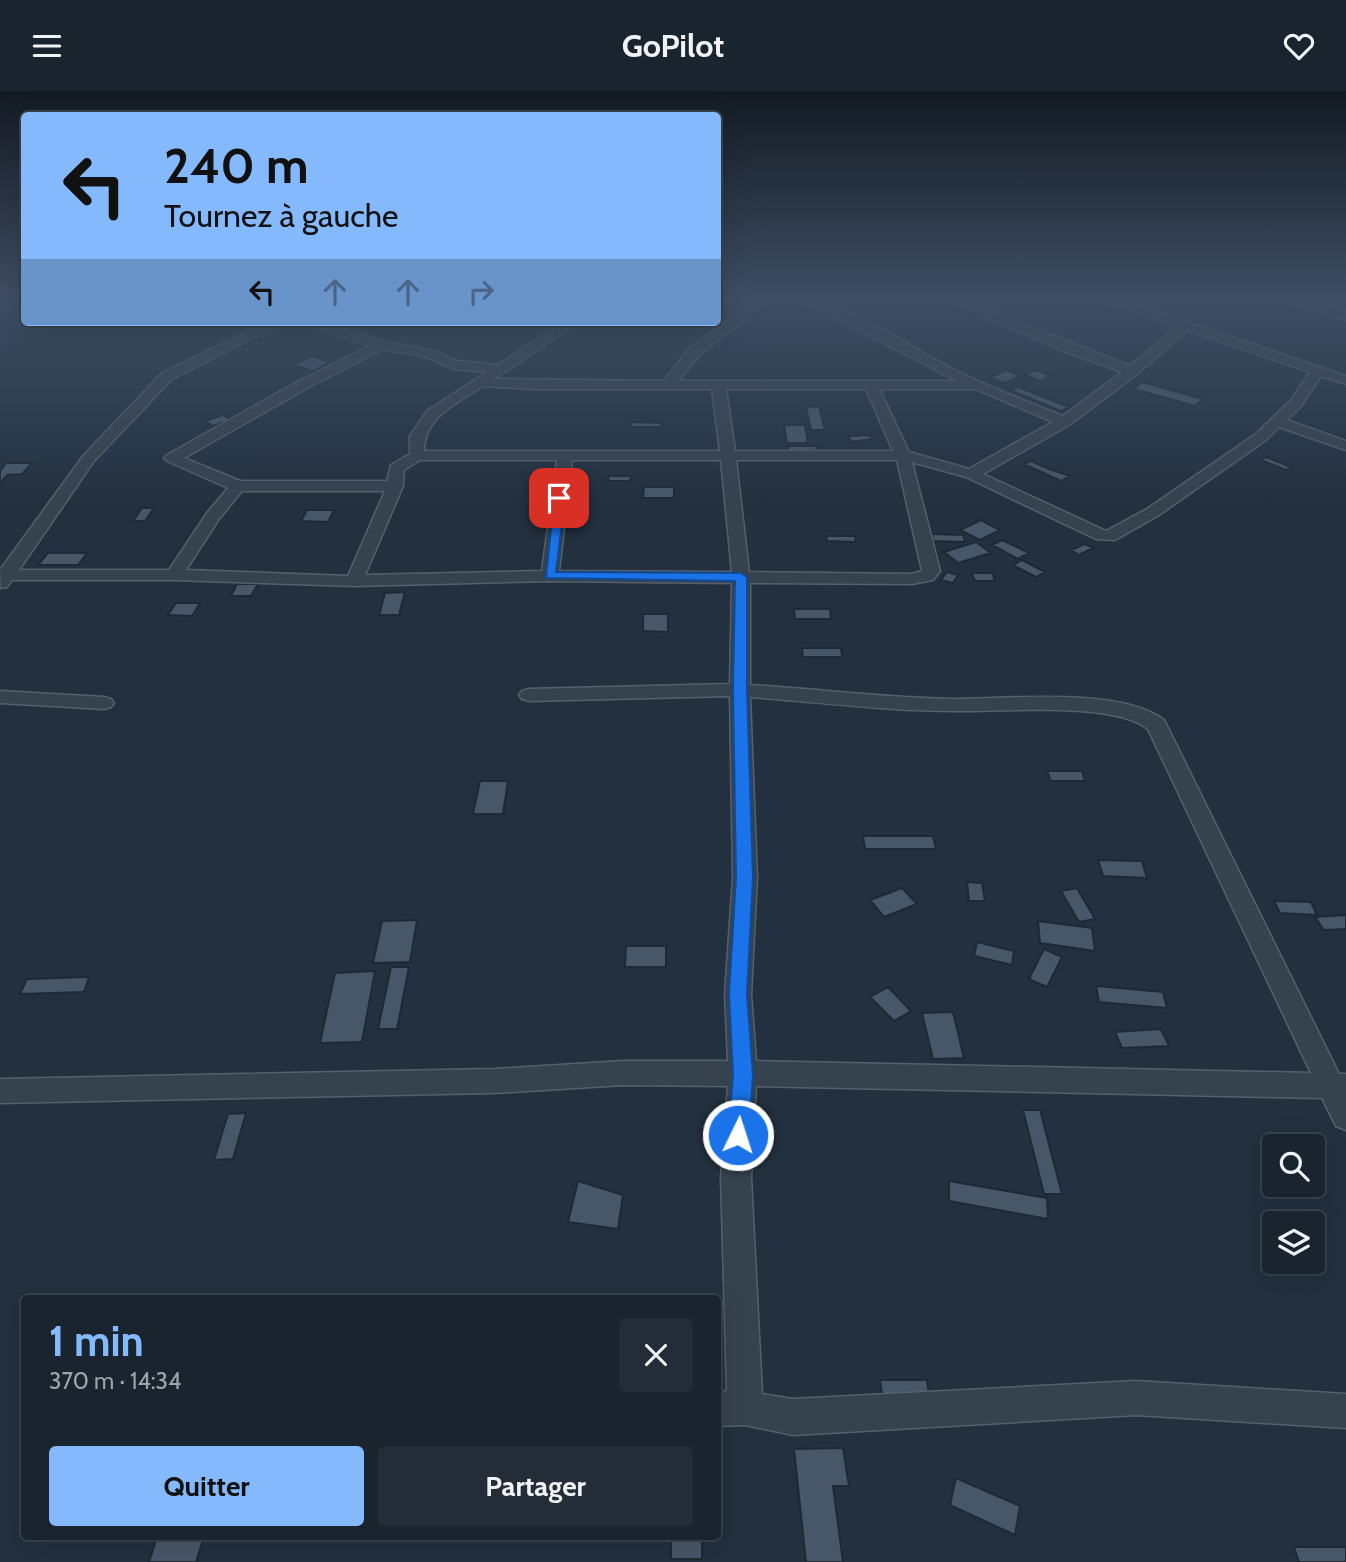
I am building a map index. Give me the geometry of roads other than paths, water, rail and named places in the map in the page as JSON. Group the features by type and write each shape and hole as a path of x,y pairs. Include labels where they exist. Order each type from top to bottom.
{"street":[{"path":"2,578 89,458 159,383 182,367"},
{"path":"341,367 172,458 238,486 395,486"},
{"path":"474,367 502,369"},
{"path":"417,456 417,436 432,414 505,367"},
{"path":"667,386 682,367"},
{"path":"938,367 1064,422"},
{"path":"1120,367 1132,371"},
{"path":"971,474 1064,422 1137,367"},
{"path":"1302,367 1346,380"},
{"path":"354,581 395,486 396,468 417,456 904,454 971,474 1109,536 1153,512 1261,437 1296,403 1317,372"},
{"path":"478,382 667,386 979,385"},
{"path":"718,384 729,456 741,577 740,690 745,877 738,994 743,1075 736,1177 732,1409 793,1417 1136,1398 1346,1411"},
{"path":"2,578 174,575 354,581 550,576 912,579 927,576 931,571 904,454 892,436 871,385"},
{"path":"1276,421 1346,446"},
{"path":"550,576 565,455"},
{"path":"174,575 213,516 238,486"},
{"path":"529,695 740,690 953,705 999,703 1114,707 1144,715 1157,725 1338,1086 1346,1117"},
{"path":"0,697 104,703"},
{"path":"0,1091 494,1081 623,1073 867,1074 1338,1086"}]}
